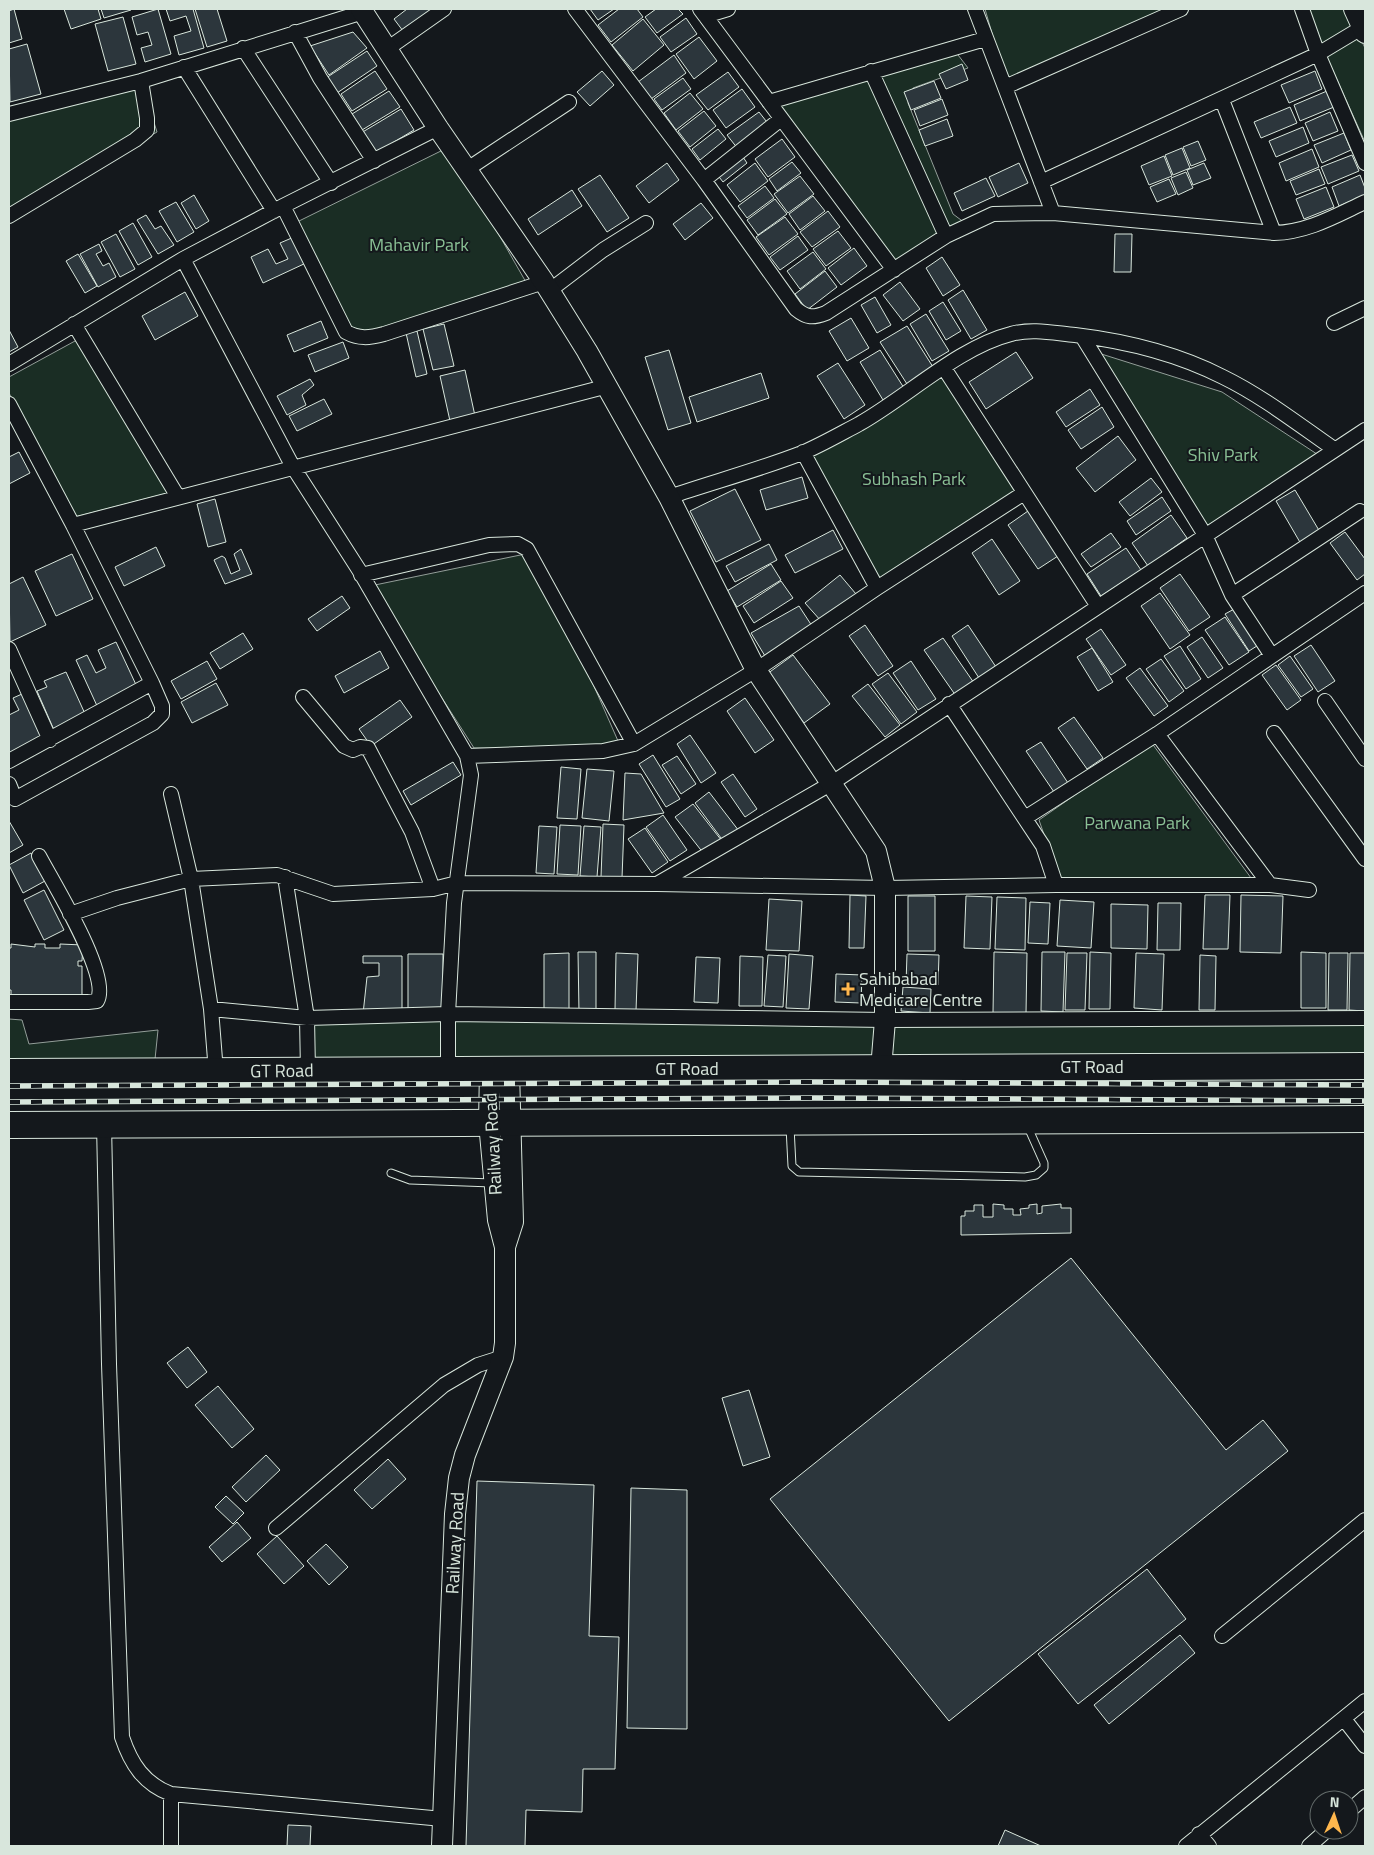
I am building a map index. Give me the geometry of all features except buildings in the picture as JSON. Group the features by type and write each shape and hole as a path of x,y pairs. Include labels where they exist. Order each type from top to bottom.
{"highway":[{"name":"GT Road","path":"9,1072 216,1072 448,1068 499,1070 1365,1066"},
{"path":"9,1125 1365,1119"}],"street":[{"path":"387,49 444,9"},
{"path":"575,9 704,180 796,309 805,316 814,318 826,314 946,236 993,214 1054,213 1274,233 1308,229 1365,202"},
{"path":"728,9 703,12 894,270"},
{"path":"975,9 985,39 1054,213"},
{"path":"1005,87 1181,9"},
{"path":"1302,9 1318,54 1365,163"},
{"path":"9,114 141,82 362,10 466,170 547,287 608,386 669,497 756,670 876,851 885,888 885,1020 881,1069"},
{"path":"1041,182 1318,54 1362,24"},
{"path":"294,32 320,78 374,160"},
{"path":"769,102 985,39"},
{"path":"243,48 331,183"},
{"path":"184,67 278,208 346,332 355,337 368,338 384,334 547,287 646,223"},
{"path":"871,71 946,236"},
{"path":"9,216 135,140 146,130 147,118 141,82"},
{"path":"1222,100 1274,233"},
{"path":"466,170 568,102"},
{"path":"704,180 781,119"},
{"path":"9,364 183,259 278,208 438,128"},
{"path":"183,259 293,467 361,575 467,756 471,775 457,883 448,1014 448,1068"},
{"path":"1334,323 1365,308"},
{"path":"74,324 178,497"},
{"path":"669,497 803,452 889,406 944,368 973,351 1012,334 1034,331 1082,336 1169,354 1224,377 1268,403 1334,449"},
{"path":"1082,336 1205,535 1232,595 1272,656"},
{"path":"944,368 1097,605"},
{"path":"73,525 608,386"},
{"path":"9,404 73,525 162,706 162,714 153,723 15,799 9,784"},
{"path":"658,884 832,783 1097,605 1365,430"},
{"path":"803,452 877,588"},
{"path":"467,756 603,751 634,744 756,670 877,588 1024,493"},
{"path":"1232,595 1360,511"},
{"path":"361,575 489,545 518,544 527,549 634,744"},
{"path":"1025,818 1157,734 1365,594"},
{"path":"9,649 50,740"},
{"path":"9,761 152,683"},
{"path":"303,696 344,746 353,750 360,747 368,748 412,832 433,889"},
{"path":"1325,701 1365,759"},
{"path":"949,704 1043,846 1056,885"},
{"path":"1274,733 1365,859"},
{"path":"1157,734 1270,885"},
{"path":"171,794 192,879 211,1009 216,1072"},
{"path":"9,1002 96,1001 100,989 89,950 39,856"},
{"path":"70,914 117,898 192,879 266,874 285,877 333,894 433,889 457,883 885,888 1056,885 1270,885 1310,890"},
{"path":"285,877 307,1018 308,1071"},
{"path":"211,1009 307,1018 448,1014 885,1020 1365,1018"},
{"name":"Railway Road","path":"499,1070 499,1123 494,1183 498,1220 506,1247"},
{"name":"Railway Road","path":"442,1846 455,1514 459,1478 465,1455 503,1356 506,1247 513,1222 499,1123"},
{"path":"104,1124 109,1374 122,1737 134,1768 160,1790 172,1794 443,1819"},
{"path":"276,1528 444,1385 478,1365 503,1356"},
{"path":"1222,1636 1365,1520"},
{"path":"1186,1846 1365,1701"},
{"path":"1344,1719 1365,1746"},
{"path":"171,1846 172,1794"},
{"path":"1199,1834 1208,1846"}],"lane":[{"path":"790,1121 792,1166 799,1172 1025,1177 1041,1172 1044,1168 1044,1163 1025,1120"},
{"path":"391,1173 410,1180 494,1183"}],"green space":[{"path":"985,9 1172,9 1006,82"},
{"path":"1305,9 1346,9 1365,48 1365,142"},
{"path":"955,51 968,68 913,88 908,103 953,214 965,223 898,267 774,105"},
{"path":"141,81 157,132 9,217 9,114"},
{"name":"Mahavir Park","path":"449,147 531,291 355,340 297,222"},
{"path":"86,335 176,491 75,517 9,393 9,377"},
{"name":"Shiv Park","path":"1095,352 1222,392 1323,458 1205,527"},
{"name":"Subhash Park","path":"944,374 1021,500 885,589 807,454"},
{"path":"535,552 622,750 474,748 370,586"},
{"name":"Parwana Park","path":"1151,742 1254,882 1060,881 1039,820"},
{"path":"1365,1018 1365,1067 313,1071 308,1019"},
{"path":"9,1019 22,1020 29,1044 158,1030 154,1069 9,1070"}],"railway":[{"path":"9,1086 815,1082 1365,1085"},
{"path":"9,1102 815,1098 1365,1101"}],"place":[{"name":"Sahibabad Medicare Centre","path":"848,989"}]}
